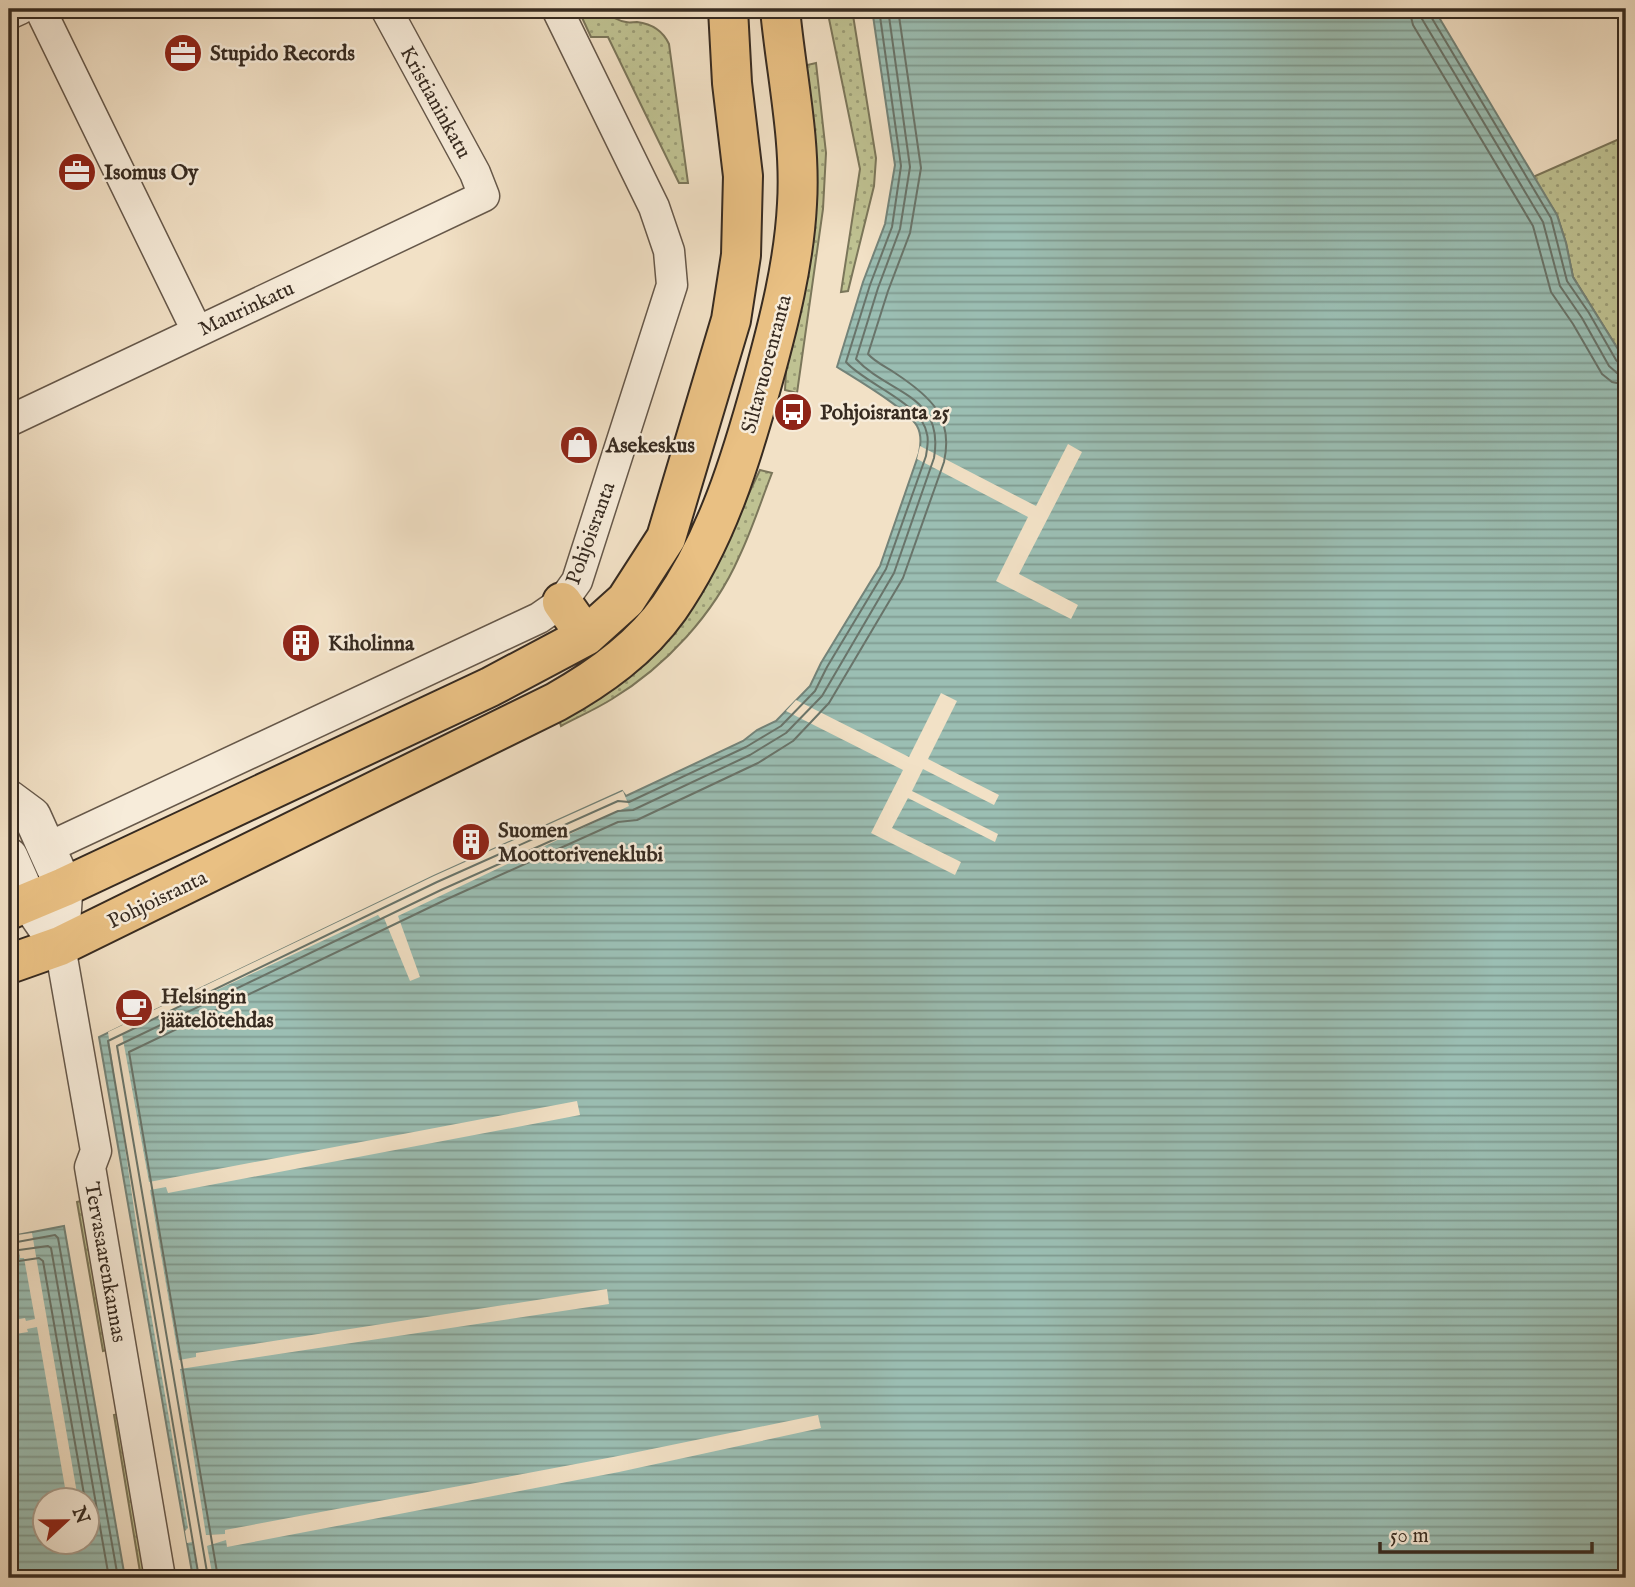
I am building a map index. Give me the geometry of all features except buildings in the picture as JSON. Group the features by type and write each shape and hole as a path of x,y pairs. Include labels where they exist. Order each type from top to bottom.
{"main road":[{"path":"19,906 416,723 586,636 626,600 666,538 731,320 741,255 743,176 728,9"},
{"name":"Siltavuorenranta","path":"601,675 626,655 668,610 705,548 731,490 770,355 789,274 797,202 794,125 780,9"},
{"path":"562,602 586,636"},
{"name":"Pohjoisranta","path":"9,964 60,946 556,702 601,675"}],"street":[{"path":"9,14 20,9"},
{"path":"40,9 197,331"},
{"name":"Kristianinkatu","path":"386,9 475,173 484,196"},
{"name":"Pohjoisranta","path":"47,848 539,618 562,602 577,581 671,285 668,243 654,207 557,9"},
{"name":"Maurinkatu","path":"9,421 484,196"},
{"path":"9,799 32,816 64,887 60,946"},
{"path":"9,857 19,906 60,946"},
{"name":"Tervasaarenkannas","path":"60,946 96,1151 90,1167 160,1578"}],"green space":[{"path":"578,9 600,9 619,20 648,24 667,39 688,183 679,183 608,37 591,37"},
{"path":"827,9 852,9 876,158 874,186 848,291 841,292 860,169"},
{"path":"816,63 826,153 823,209 797,393 785,390 803,66"},
{"path":"1626,136 1626,362 1573,277 1557,215 1533,177"},
{"path":"760,470 772,473 744,547 729,578 702,618 669,655 632,686 561,726 557,712 708,580"},
{"path":"84,1200 110,1349 103,1351 77,1202"},
{"path":"123,1413 151,1578 141,1578 114,1415"}],"water":[{"path":"872,9 1434,9 1557,215 1573,277 1626,362 1626,1578 193,1578 99,1037 434,876 622,791 626,796 743,741 757,730 776,721 810,686 880,566 921,443 917,426 903,411 837,367 863,282 885,224 895,165"},
{"path":"9,1173 17,1235 64,1226 125,1578 9,1578"}],"pier":[{"path":"1068,444 1082,452 1019,574 1078,605 1071,619 996,581 1028,517 917,459 920,446 1036,506"},
{"path":"941,693 957,701 928,759 999,795 994,805 923,769 912,791 998,834 995,842 908,798 892,828 961,862 955,875 871,833 903,770 786,711 796,700 909,757"},
{"path":"623,791 629,806 398,916 420,977 410,981 384,918 381,919 378,915 122,1034 149,1182 577,1101 580,1115 168,1193 166,1187 150,1190 179,1360 196,1357 196,1353 607,1289 609,1304 180,1369 206,1535 225,1534 225,1530 613,1457 818,1415 821,1428 619,1472 227,1547 226,1540 207,1546 213,1578 199,1578 192,1542 187,1543 185,1531 188,1528 141,1256 108,1032 434,876"},
{"path":"32,1233 76,1486 65,1486 37,1327 27,1329 28,1332 9,1335 9,1321 35,1319 17,1235"}],"place":[{"name":"Stupido Records","path":"183,53"},
{"name":"Isomus Oy","path":"77,172"},
{"name":"Pohjoisranta 25","path":"793,412"},
{"name":"Asekeskus","path":"579,445"},
{"name":"Kiholinna","path":"301,643"},
{"name":"Suomen Moottoriveneklubi","path":"471,842"},
{"name":"Helsingin jäätelötehdas","path":"134,1008"}]}
